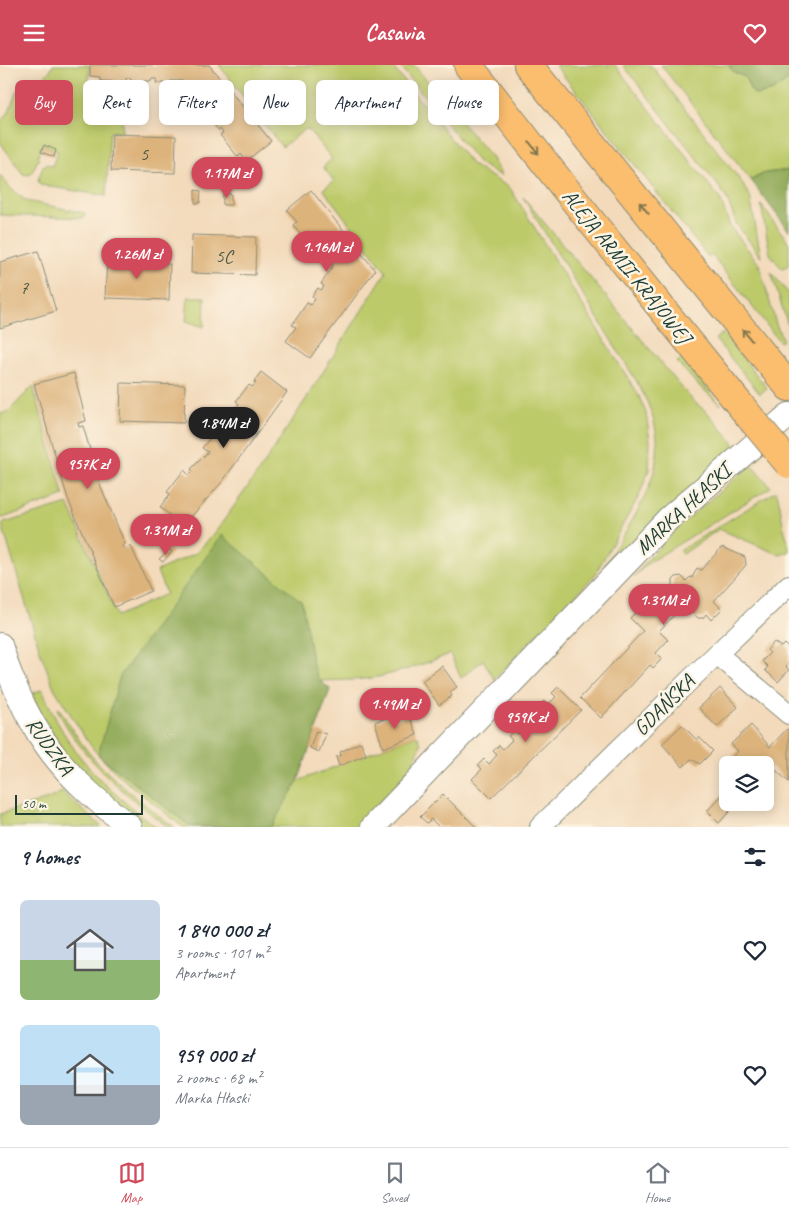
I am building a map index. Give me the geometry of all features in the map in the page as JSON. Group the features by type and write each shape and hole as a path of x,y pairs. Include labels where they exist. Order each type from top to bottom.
{"highway":[{"name":"ALEJA ARMII KRAJOWEJ","path":"468,65 646,290 789,464"},
{"path":"528,65 783,379"}],"street":[{"name":"MARKA HŁASKI","path":"373,827 669,518 789,415"},
{"name":"GDAŃSKA","path":"540,827 789,585"},
{"name":"RUDZKA","path":"0,645 4,673 28,717 56,757 85,790 130,827"},
{"path":"717,654 789,714"}],"green space":[{"path":"53,65 89,65 89,80 83,80 83,125 122,125 122,132 110,132 106,196 40,185 38,180 43,166 47,164 52,166 58,151 43,144 38,156 39,158 31,174 28,175 23,174 0,142 0,122 9,112 15,96 15,125 73,125 73,80 40,80"},
{"path":"219,65 391,65 403,80 316,80 316,125 418,125 418,98 428,111 428,125 440,125 472,165 510,188 639,396 646,413 650,441 649,470 639,496 594,576 494,679 483,660 461,678 450,654 378,677 320,681 330,689 298,781 417,735 421,744 402,779 355,827 183,827 123,779 98,755 54,688 41,654 2,525 68,504 117,616 166,594 157,571 196,553 214,534 264,464 386,272 323,189 334,181 323,167 332,159 307,128 282,147 265,125 306,125 306,80 244,80 244,98 234,85 234,80 231,80"},
{"path":"399,65 414,65 428,82 428,101 418,88 418,80 411,80"},
{"path":"555,65 615,65 720,199 730,226 759,264 776,324 783,340 780,342 712,255 709,258"},
{"path":"623,65 651,65 740,180 750,196 761,257 737,225 727,199 720,188"},
{"path":"661,65 730,65 730,68 735,73 745,77 751,91 757,95 773,91 789,79 789,170 765,173 751,180"},
{"path":"730,65 789,65 789,79 773,91 756,95 751,91 745,77 735,73 730,68"},
{"path":"448,125 464,125 491,157 502,176 479,163"},
{"path":"789,170 789,231 751,180 765,173"},
{"path":"0,175 11,189 26,201 85,213 84,218 0,215"},
{"path":"523,197 693,401 708,413 736,446 604,571 610,556 637,511 653,475 657,458 654,423 648,403 637,382"},
{"path":"761,205 789,243 789,265 782,269 770,254"},
{"path":"771,272 789,294 789,329"},
{"path":"188,297 205,297 204,327 186,321"},
{"path":"723,333 767,388 760,394 715,339"},
{"path":"683,358 721,405 696,383 677,362"},
{"path":"33,386 64,496 0,518 0,414 9,411"},
{"path":"751,465 771,487 648,563 634,577 674,532"},
{"path":"776,491 789,552 780,555 719,529 683,554 679,551"},
{"path":"222,535 302,602 313,665 319,680 330,689 298,781 271,827 191,827 98,755 120,676"},
{"path":"42,689 63,733 88,767 136,812 156,827 146,827 97,787 68,757 28,696"},
{"path":"59,708 81,742 99,764 130,792 174,827 168,827 105,774 67,728 57,709"},
{"path":"62,792 102,827 0,827 0,814 48,799"}],"building":[{"path":"90,65 209,65 221,80 159,80 159,83 156,83 157,79 151,79 151,81 131,80 131,78 126,78 126,80 100,80 100,77 90,76"},
{"path":"234,96 244,108 244,125 258,125 271,141 246,161 241,154 238,157 220,135 223,133 220,129 219,131 214,125 234,125"},
{"path":"112,134 176,136 175,173 111,171"},
{"path":"44,145 56,150 54,157 41,152"},
{"path":"195,190 201,191 200,203 195,203"},
{"path":"311,190 375,270 310,358 286,341 296,327 292,325 307,303 311,305 315,299 312,296 318,288 321,290 323,288 324,286 321,284 333,266 325,256 321,258 314,251 317,249 314,244 310,247 293,225 297,222 287,210"},
{"path":"223,194 231,194 231,205 223,205"},
{"path":"192,235 256,237 255,275 191,273"},
{"path":"38,251 56,311 0,328 0,262"},
{"path":"107,257 132,258 132,263 170,264 169,300 105,298"},
{"path":"261,372 287,392 222,482 183,526 160,507 170,494 167,492 184,470 189,475 193,471 191,469 208,452 202,448 219,427 222,429 225,425 223,423 239,404 236,401 249,385 252,387 256,383 254,381"},
{"path":"74,373 86,421 78,423 79,427 83,426 101,487 125,544 122,546 124,549 131,546 151,591 114,607 68,499 34,384"},
{"path":"121,383 185,385 184,423 120,421"},
{"path":"722,547 745,557 746,565 714,601 722,609 711,620 706,614 703,618 698,618 690,611 692,609 689,606 680,615 677,612 659,631 668,640 656,653 662,659 653,668 650,665 601,718 580,698 643,631 630,618 643,605 649,610 654,604 649,599 661,587 668,589 673,585 673,580 676,577 681,576 686,581 690,577 692,578 697,568 701,570"},
{"path":"169,549 172,552 163,562 159,559"},
{"path":"774,642 781,647 784,644 789,649 789,664 786,667 789,670 778,682 765,670 768,667 762,661 770,653 767,650"},
{"path":"442,666 457,687 450,692 452,696 439,705 422,681"},
{"path":"558,687 581,710 491,798 472,779 482,769 478,765 484,759 489,764 497,755 493,751 499,745 503,749 512,740 508,736 514,730 518,734 527,726 523,722 529,716 533,720 541,711 537,707 544,701 547,705 556,697 552,693"},
{"path":"720,688 738,707 717,727 699,708"},
{"path":"409,715 417,735 383,748 375,722 391,716 393,721"},
{"path":"682,725 697,740 699,737 713,751 700,764 691,759 683,767 662,744"},
{"path":"751,725 770,747 787,729 789,731 789,782 774,769 774,756 733,756 738,751 731,744"},
{"path":"316,731 326,734 319,752 310,748"},
{"path":"361,742 366,755 339,766 336,757 341,755 340,752"},
{"path":"443,794 476,827 439,827 431,819 427,823 420,817"},
{"path":"719,798 719,811 730,811 719,823 707,811"}]}
